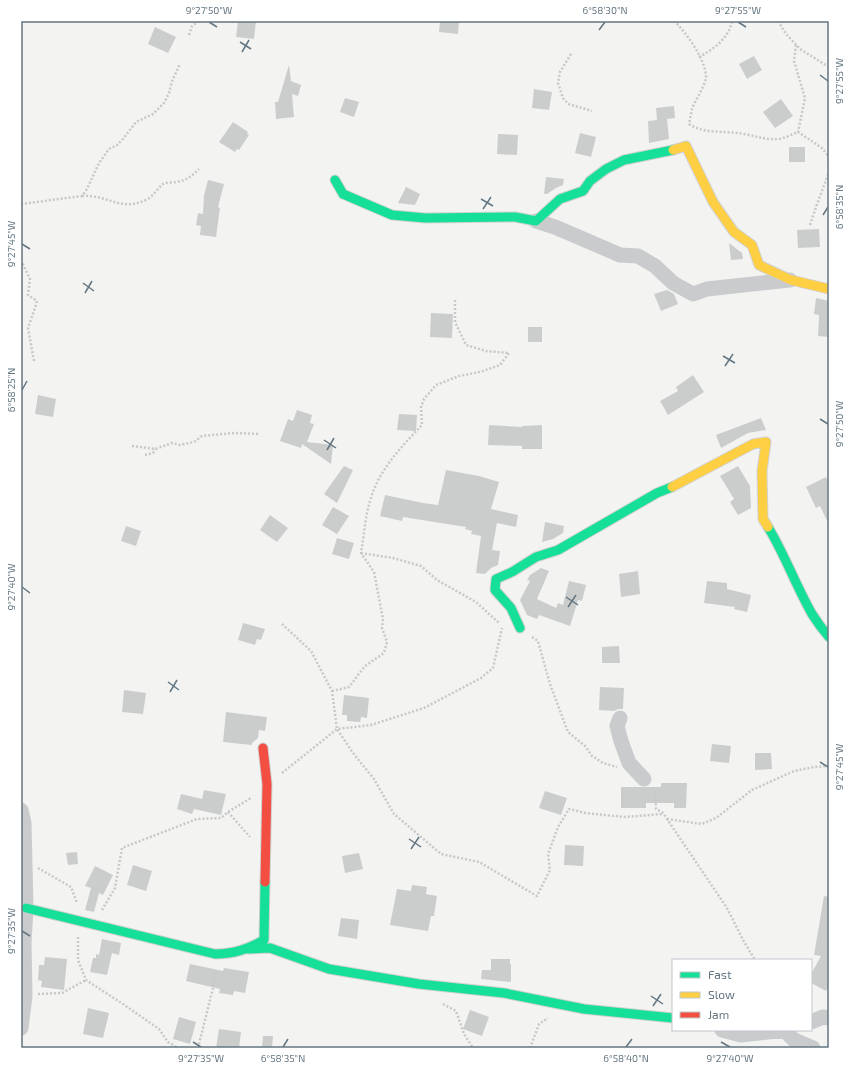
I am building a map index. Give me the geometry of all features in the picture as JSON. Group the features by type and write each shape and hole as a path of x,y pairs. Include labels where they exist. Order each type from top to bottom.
{"street":[{"path":"536,221 560,199 583,191 590,181 606,169 624,160 686,146 713,202 734,232 752,245 758,265 791,280 829,289"},
{"path":"335,180 343,194 392,215 425,218 515,217 536,221 555,227 620,255 638,256 655,266 673,283 693,294 707,288 791,280"},
{"path":"520,628 511,608 495,590 496,579 512,572 536,558 558,550 657,493 681,483 753,444 766,442 762,471 763,519 781,549 813,616 829,637"},
{"path":"620,718 617,726 629,763 644,779"},
{"path":"26,908 215,954 233,954 248,949 264,940 267,786 263,748"},
{"path":"21,810 24,823 26,861 24,943 25,996 21,1028"},
{"path":"248,949 270,948 329,969 419,984 504,993 584,1009 672,1018"},
{"path":"812,1022 823,1017 829,1018"},
{"path":"726,1031 741,1035 775,1031"},
{"path":"785,1031 794,1040 813,1048"}],"path":[{"path":"189,35 192,26 199,21"},
{"path":"674,21 694,46 706,78 692,109 689,124 695,128 743,134 762,139 779,139 798,132"},
{"path":"699,57 722,41 731,29 732,21"},
{"path":"778,21 786,34 796,45 829,67"},
{"path":"796,45 794,61 805,98 798,132"},
{"path":"570,54 560,72 558,83 563,98 568,104 592,111"},
{"path":"82,196 88,189 99,163 109,149 120,142 136,122 154,114 164,103 180,64"},
{"path":"798,132 822,148 829,157"},
{"path":"21,204 89,196 103,198 110,202 124,205 136,204 150,198 164,184 178,182 189,178 199,169"},
{"path":"810,225 829,172"},
{"path":"21,260 30,279 28,295 37,301 28,328 34,361"},
{"path":"332,691 349,687 365,666 384,653 387,642 382,628 383,619 374,572 361,553 370,501 383,471 422,425 421,407 424,399 436,385 459,376 480,372 500,364 509,353 486,351 466,345 455,322 455,300"},
{"path":"145,454 152,453 155,449 172,443 180,445 194,442 202,436 234,433 260,434"},
{"path":"132,446 155,449"},
{"path":"361,553 393,558 422,566 437,580 476,602 502,626 520,628 538,640 550,684 568,732 586,746 592,756 604,763 618,767"},
{"path":"282,624 311,651 332,691 337,729 353,753 374,779 394,814 441,854 479,862 537,896 550,870 548,854 558,827 569,809 585,813 625,817 663,814"},
{"path":"94,925 115,888 122,848 197,819 221,818 267,786 337,729 371,725 424,708 481,678 493,668 502,626"},
{"path":"666,818 702,824 716,818 752,790 794,771 829,766"},
{"path":"644,779 655,790 656,809 666,818 727,908 754,959"},
{"path":"228,812 266,853"},
{"path":"26,861 71,887 82,915 78,941 78,960 86,980 159,1029 168,1042 178,1048"},
{"path":"198,1048 213,988 215,954"},
{"path":"25,996 62,993 86,980"},
{"path":"441,1002 456,1011 464,1034 473,1048"},
{"path":"530,1048 539,1024 550,1016 554,1003"}],"building":[{"path":"238,21 256,21 254,39 236,37"},
{"path":"440,21 459,21 458,34 439,32"},
{"path":"155,27 176,37 168,53 148,44"},
{"path":"754,56 762,70 747,79 739,64"},
{"path":"289,65 291,81 301,85 298,96 292,94 294,117 276,119 275,102 278,102"},
{"path":"534,89 552,92 549,110 532,108"},
{"path":"345,98 359,102 354,117 340,112"},
{"path":"781,99 793,116 775,128 763,112"},
{"path":"674,106 675,118 667,119 669,139 649,143 648,121 657,120 656,108"},
{"path":"233,122 248,132 247,134 249,135 239,150 237,149 235,152 219,142"},
{"path":"580,133 596,137 591,157 575,153"},
{"path":"498,134 518,135 517,155 497,154"},
{"path":"789,147 805,147 805,162 789,162"},
{"path":"546,177 564,179 563,185 547,194 544,194"},
{"path":"208,180 224,184 218,207 220,208 216,237 200,235 201,226 196,225 198,213 203,214 204,195"},
{"path":"406,187 420,194 415,205 398,203"},
{"path":"819,229 820,247 798,248 797,230"},
{"path":"729,243 742,253 743,259 731,260"},
{"path":"667,290 674,294 678,304 661,311 654,294"},
{"path":"816,298 829,301 829,337 818,336 819,315 814,314"},
{"path":"431,313 453,314 452,338 430,337"},
{"path":"528,327 542,327 542,342 528,342"},
{"path":"693,375 704,392 668,415 660,401 678,391 676,387"},
{"path":"38,395 56,399 53,417 35,414"},
{"path":"297,410 312,415 310,423 314,424 307,442 333,445 331,464 302,444 301,448 280,441 288,419 293,421"},
{"path":"399,414 417,415 416,431 397,430"},
{"path":"761,418 766,430 748,433 721,448 716,435"},
{"path":"489,425 522,427 542,425 542,449 522,449 522,446 488,445"},
{"path":"344,466 353,470 337,503 324,494"},
{"path":"738,466 750,486 751,508 738,515 730,502 734,499 720,476"},
{"path":"446,470 479,476 499,482 491,509 518,515 516,527 497,523 492,550 500,551 498,565 491,568 485,574 476,573 481,536 471,534 472,531 465,529 466,527 403,517 402,521 380,516 385,495 438,505"},
{"path":"826,477 829,483 829,525 820,506 816,508 806,487"},
{"path":"333,507 349,516 337,534 322,525"},
{"path":"270,515 288,528 277,542 260,530"},
{"path":"545,522 564,526 563,533 553,539 542,542"},
{"path":"126,526 141,531 136,546 121,541"},
{"path":"337,538 354,543 349,559 332,554"},
{"path":"541,568 549,571 537,599 556,608 558,603 563,605 569,581 586,585 582,601 578,600 570,626 539,615 537,619 527,615 520,600 530,581 527,580 530,575"},
{"path":"638,571 640,594 621,597 619,574"},
{"path":"707,581 727,583 727,589 751,595 747,612 734,609 735,607 704,603"},
{"path":"243,623 265,629 261,640 257,639 255,645 238,640"},
{"path":"619,646 620,663 602,663 602,647"},
{"path":"600,687 624,688 623,709 614,711 599,710"},
{"path":"124,690 146,693 143,714 122,712"},
{"path":"344,695 369,698 367,718 361,717 360,722 347,721 347,715 342,715"},
{"path":"226,712 267,717 265,731 259,730 258,738 252,743 252,745 223,742"},
{"path":"712,744 731,746 729,763 710,761"},
{"path":"755,753 771,753 772,769 755,770"},
{"path":"661,783 687,783 686,808 674,808 674,803 646,803 646,808 621,808 621,787 661,787"},
{"path":"204,790 226,794 221,815 194,809 192,814 177,809 181,794 202,799"},
{"path":"545,791 567,798 561,815 539,808"},
{"path":"565,845 584,846 583,866 564,865"},
{"path":"77,852 78,864 68,865 66,853"},
{"path":"359,853 363,869 345,873 342,856"},
{"path":"133,865 152,871 146,891 127,885"},
{"path":"95,866 113,875 103,895 99,893 94,912 85,910 91,888 85,886"},
{"path":"412,885 427,887 426,894 437,896 434,916 431,916 428,931 390,925 397,889 411,891"},
{"path":"824,896 829,897 829,985 826,991 812,984 812,972 821,956 814,955"},
{"path":"341,918 359,920 357,939 338,936"},
{"path":"102,939 121,943 119,955 112,953 107,975 90,972 93,958 96,958 96,954 99,955"},
{"path":"45,957 67,959 64,990 41,987 42,981 38,980 39,965 44,965"},
{"path":"491,959 510,959 511,982 481,979 482,970 491,970"},
{"path":"190,964 223,971 224,968 249,972 245,993 234,991 233,995 219,993 220,989 186,981"},
{"path":"88,1008 109,1013 103,1038 83,1034"},
{"path":"470,1010 489,1017 482,1036 463,1029"},
{"path":"179,1017 196,1022 190,1044 173,1039"},
{"path":"219,1029 241,1032 239,1048 216,1048"},
{"path":"263,1036 273,1036 272,1048 262,1048"}],"traffic: fast":[{"path":"335,180 343,194 392,215 425,218 515,217 536,221 560,199 583,191 590,181 606,169 624,160 673,150"},
{"path":"520,628 511,608 495,590 496,579 512,572 536,557 558,550 657,493 672,487"},
{"path":"768,527 780,548 812,614 829,637"},
{"path":"26,908 215,954 228,953 252,946 264,940 265,882"},
{"path":"248,949 270,948 329,969 419,984 504,993 584,1009 672,1018"}],"traffic: slow":[{"path":"673,150 686,146 713,202 734,232 752,245 759,265 791,280 829,289"},
{"path":"672,487 753,444 766,442 762,471 763,519 768,527"}],"traffic: jam":[{"path":"263,748 267,784 265,882"}]}
